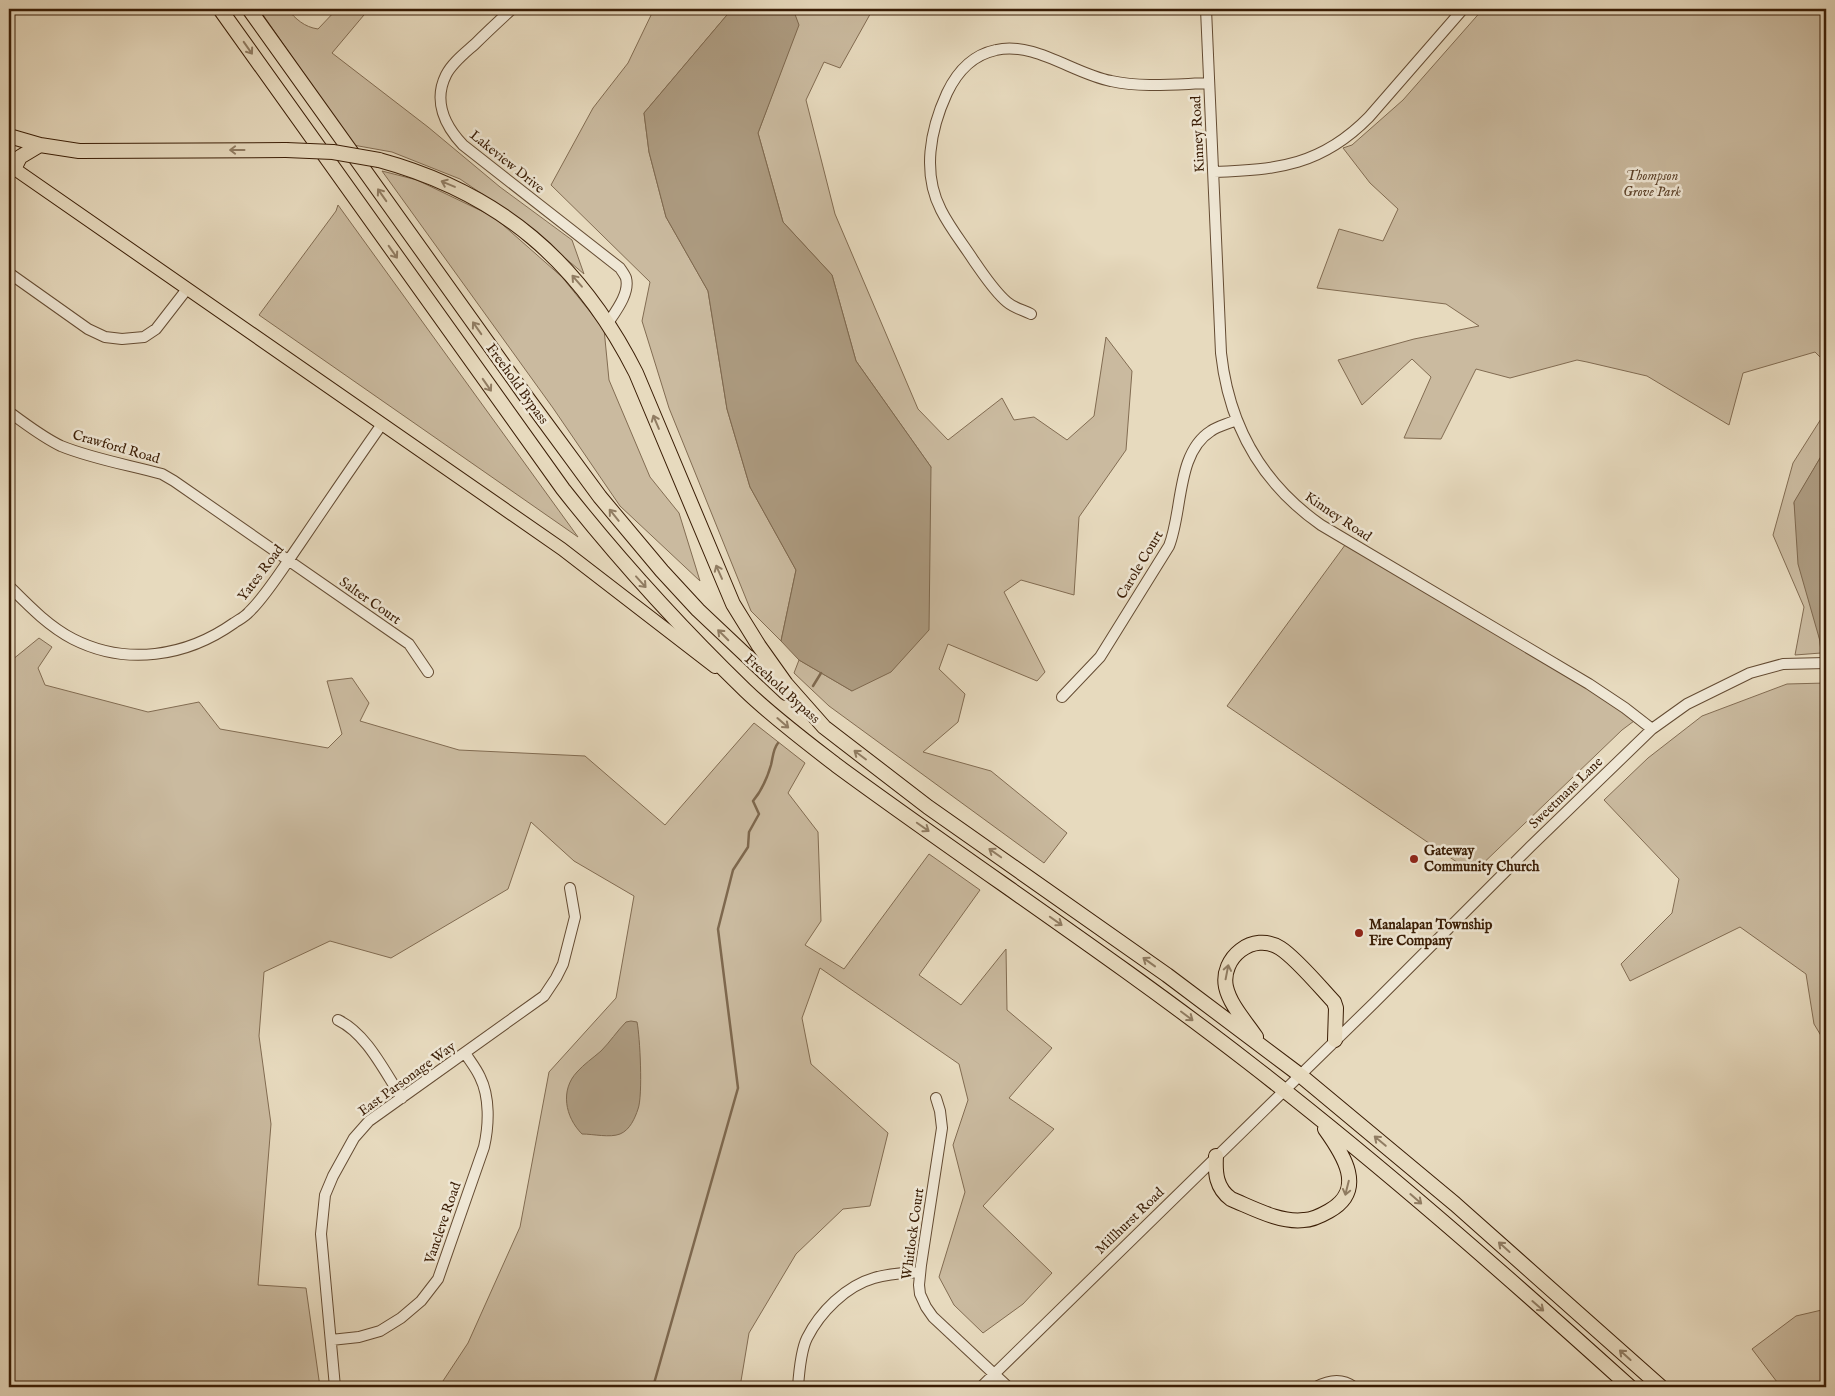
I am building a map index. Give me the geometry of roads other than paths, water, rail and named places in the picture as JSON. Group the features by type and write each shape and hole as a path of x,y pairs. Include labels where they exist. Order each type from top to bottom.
{"highway":[{"name":"Freehold Bypass","path":"220,9 563,489 620,560 662,606 746,691 794,732 852,777 1126,970 1284,1090"},
{"name":"Freehold Bypass","path":"249,9 530,403 600,497 662,571 698,610 824,727"},
{"path":"9,136 40,145 78,150 286,150 333,152 379,160 425,174 456,188 511,220 562,264 582,286 608,323 636,373 733,604 775,669 824,727 928,807 1122,942 1300,1075 1455,1204 1662,1387"},
{"path":"12,167 20,157 40,145"},
{"path":"1262,1046 1234,1004 1225,981 1227,967 1234,955 1247,946 1260,943 1275,945 1288,954 1334,1002 1336,1008 1336,1040"},
{"path":"1284,1090 1401,1186 1630,1387"},
{"path":"1216,1156 1215,1166 1218,1184 1224,1194 1230,1199 1289,1220 1304,1220 1320,1216 1336,1207 1342,1201 1348,1189 1350,1179 1343,1154 1314,1115"}],"main road":[{"path":"12,167 562,549 746,691"}],"street":[{"name":"Lakeview Drive","path":"512,9 457,61 446,74 440,94 442,114 451,133 463,145 620,268 627,279 625,293 608,323"},
{"name":"Kinney Road","path":"1206,9 1221,353 1226,388 1236,420 1256,458 1280,490 1307,515 1400,573 1595,688 1652,729"},
{"path":"1214,172 1276,168 1305,160 1336,144 1357,129 1369,117 1463,9"},
{"path":"1031,314 1012,306 998,293 951,228 934,193 930,166 933,135 942,105 958,73 971,60 988,52 1003,48 1017,48 1038,54 1094,77 1120,83 1149,85 1210,83"},
{"path":"9,273 88,329 106,337 122,340 144,337 156,329 187,289"},
{"name":"Crawford Road","path":"9,412 42,436 60,445 162,474 288,561"},
{"name":"Carole Court","path":"1062,698 1100,657 1170,546 1175,533 1187,463 1192,450 1211,431 1236,420"},
{"name":"Yates Road","path":"9,586 37,614 72,638 98,648 127,655 161,654 193,646 218,635 249,612 288,561 382,424"},
{"name":"Salter Court","path":"288,561 409,644 428,672"},
{"name":"Sweetmans Lane","path":"1300,1075 1652,729 1698,698 1750,674 1783,664 1826,663"},
{"name":"East Parsonage Way","path":"335,1387 321,1234 325,1195 333,1176 354,1138 369,1122 544,996 563,964 575,917 570,888"},
{"path":"338,1020 360,1034 402,1098"},
{"name":"Vancleve Road","path":"331,1340 359,1338 380,1331 402,1318 421,1302 438,1279 484,1147 488,1128 486,1100 481,1078 465,1053"},
{"name":"Millhurst Road","path":"981,1387 1300,1075"},
{"name":"Whitlock Court","path":"936,1098 942,1128 920,1272 920,1294 929,1312 1008,1387"},
{"path":"798,1387 806,1339 826,1310 850,1288 872,1278 896,1273 920,1272"},
{"path":"1316,1387 1334,1380 1354,1387"}],"waterway":[{"path":"813,686 821,673"},
{"path":"653,1387 738,1088 718,929 733,870 748,847 749,832 759,814 753,801 766,780 774,750 778,743"}],"place":[{"name":"Gateway Community Church","path":"1414,859"},
{"name":"Manalapan Township Fire Company","path":"1359,933"}],"park label":[{"name":"Thompson Grove Park","path":"1652,184"}]}
